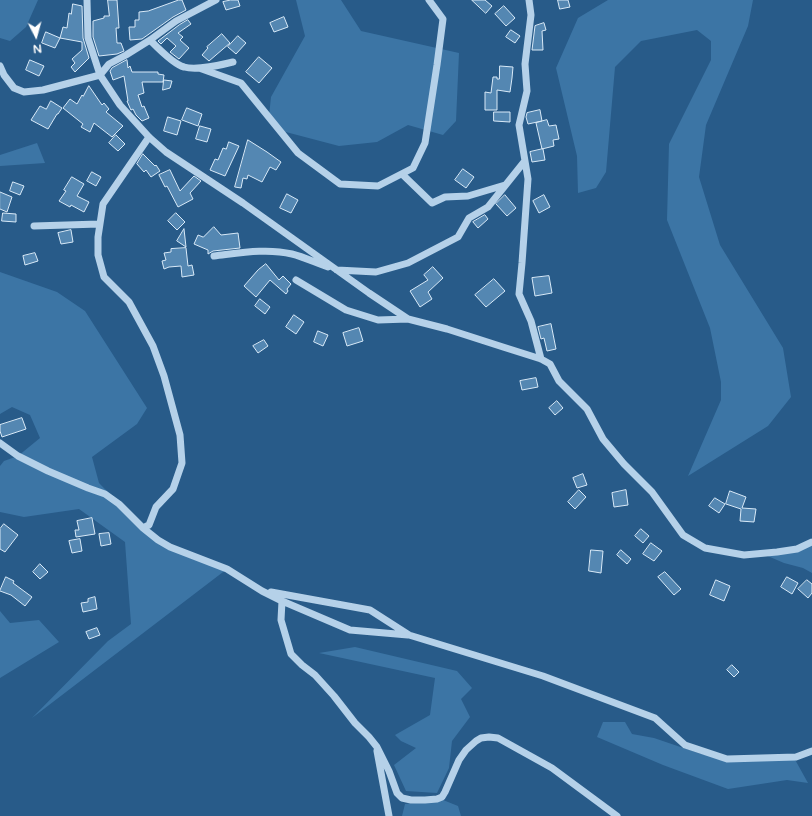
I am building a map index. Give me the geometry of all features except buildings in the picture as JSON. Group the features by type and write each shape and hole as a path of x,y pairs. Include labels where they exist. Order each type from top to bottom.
{"street":[{"path":"87,0 88,38 100,75 120,105 149,137 166,152 244,203 369,293 408,319"},
{"path":"0,66 4,75 14,88 24,92 44,90 100,75 109,64 150,40 176,21 216,0"},
{"path":"199,68 241,83 298,153 340,184 378,186 413,168 425,143 438,65 443,18 429,0"},
{"path":"529,0 531,15 525,64 527,91 519,125 528,179 519,294 531,321 541,359"},
{"path":"150,40 172,60 184,67 199,68 234,62"},
{"path":"143,528 149,525 156,507 173,489 182,463 180,435 164,376 153,346 129,302 104,277 98,255 98,237 103,204 149,137"},
{"path":"214,256 272,251 293,254 337,270 376,272 408,263 458,237 469,218 488,207 524,162"},
{"path":"402,174 432,203 445,197 468,196 506,185"},
{"path":"34,226 99,224"},
{"path":"296,280 346,310 378,320 408,319 447,329 541,359 550,364 559,380 587,409 603,439 624,464 652,492 682,535 706,548 744,555 797,549 812,542"},
{"path":"0,443 18,456 48,471 105,494 119,504 143,528 170,547 227,569 262,591 282,601 350,630 410,635 543,676 655,718 685,745 728,759 796,757 812,751"},
{"path":"262,591 370,610 410,635"},
{"path":"282,601 281,620 291,654 315,675 355,723 369,737 389,772 397,793 402,798 424,800 442,797 459,760 466,750 481,738 489,737 498,738 552,768 617,816"},
{"path":"376,747 389,816"}],"shaded area":[{"path":"0,0 38,0 26,27 10,41 0,38"},
{"path":"296,0 341,0 361,31 459,53 456,121 443,135 408,125 377,142 339,146 282,131 269,116 271,97 305,36"},
{"path":"608,0 753,0 748,26 706,125 699,177 720,245 783,348 791,397 768,426 688,476 721,400 721,382 710,328 667,220 669,144 711,60 711,41 697,30 641,41 615,67 606,172 596,188 578,193 577,156 556,68 578,18"},
{"path":"37,143 45,163 0,166 0,155"},
{"path":"0,272 57,292 85,311 147,408 137,424 92,457 99,483 143,528 158,540 227,569 32,718 108,641 131,624 125,542 79,509 24,517 0,512 0,466 4,461 18,456 40,438 30,415 12,407 0,414"},
{"path":"812,542 812,573 803,568 784,563 763,554"},
{"path":"0,611 10,623 39,620 59,642 0,678"},
{"path":"355,647 457,671 472,688 461,699 470,717 452,741 449,768 437,793 406,791 394,765 416,748 401,741 395,735 430,715 435,678 319,653"},
{"path":"603,722 625,722 632,734 654,738 701,754 755,761 793,756 808,783 787,780 728,789 663,765 597,737"},
{"path":"443,800 458,806 461,816 402,816 405,804"}]}
